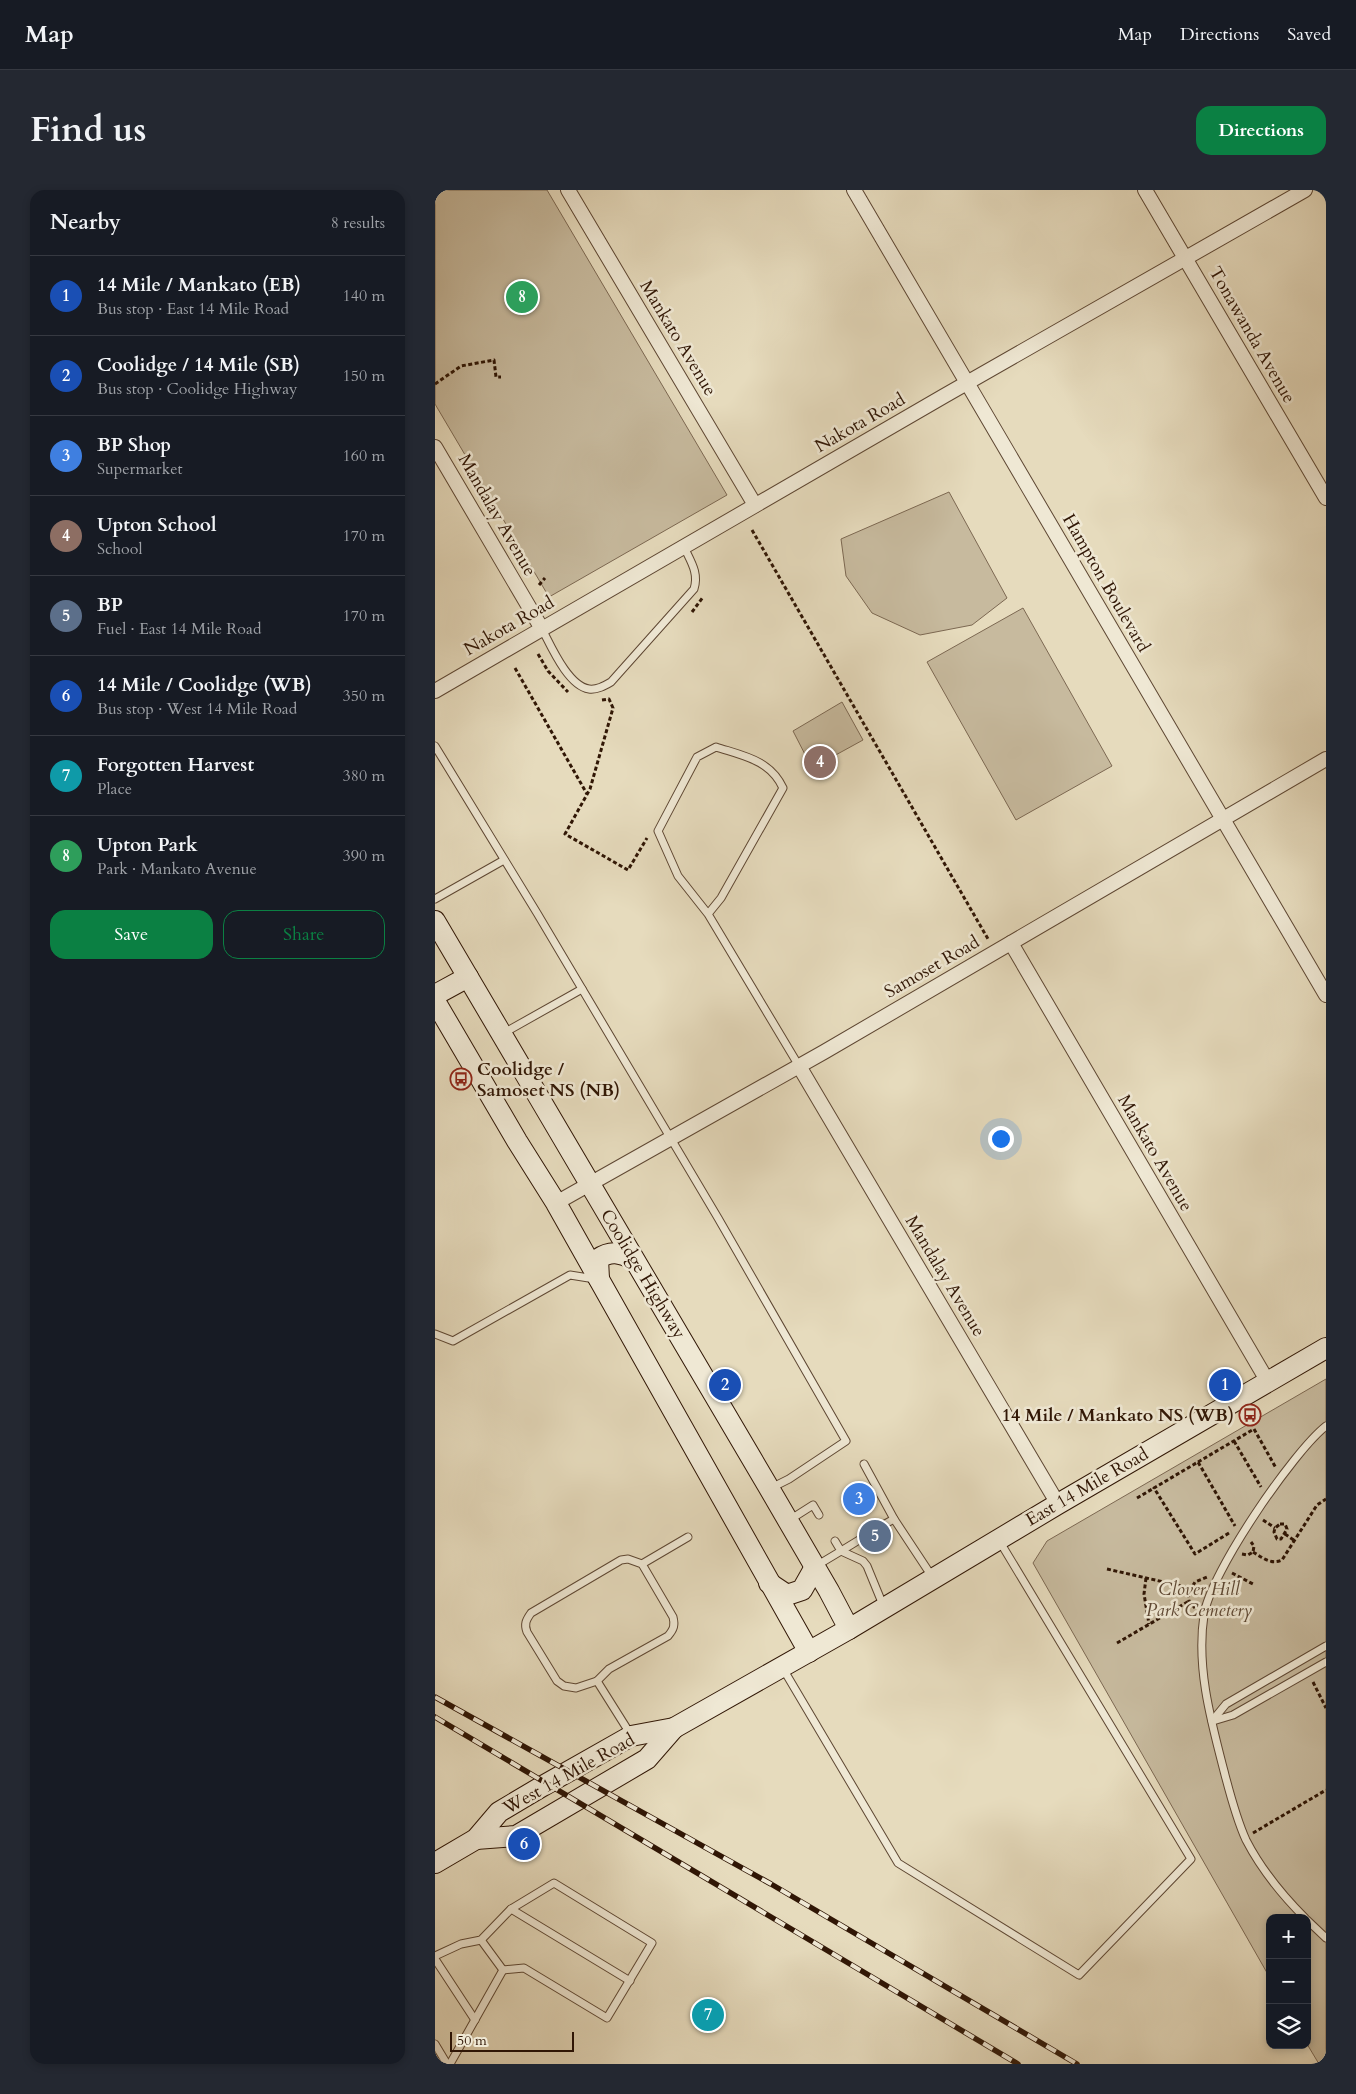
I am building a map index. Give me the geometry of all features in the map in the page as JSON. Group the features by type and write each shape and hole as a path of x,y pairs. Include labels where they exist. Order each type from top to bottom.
{"main road":[{"name":"Coolidge Highway","path":"435,921 769,1488 849,1629"},
{"path":"435,995 468,977"},
{"path":"435,1001 506,1124 556,1204 809,1652"},
{"path":"599,1279 598,1260 604,1255 619,1253 633,1259"},
{"name":"East 14 Mile Road","path":"849,1629 1058,1504 1326,1348"},
{"path":"769,1583 787,1595 802,1590 815,1567"},
{"name":"West 14 Mile Road","path":"435,1863 476,1840 499,1812 631,1736 674,1728 849,1629"},
{"name":"West 14 Mile Road","path":"476,1840 516,1836 647,1759 674,1728"}],"street":[{"name":"Mankato Avenue","path":"568,190 755,505"},
{"name":"Hampton Boulevard","path":"854,190 1326,995"},
{"name":"Tonawanda Avenue","path":"1145,190 1326,498"},
{"name":"Nakota Road","path":"435,691 968,382 1305,190"},
{"name":"Mandalay Avenue","path":"435,447 542,629"},
{"name":"Samoset Road","path":"556,1204 799,1066 1326,760"},
{"name":"Mankato Avenue","path":"1011,943 1268,1382"},
{"name":"Mandalay Avenue","path":"799,1066 1058,1504"}],"lane":[{"path":"542,629 574,682 589,689 602,687 611,682 694,589 697,579 684,547"},
{"path":"435,746 671,1138 846,1441 789,1480 769,1488"},
{"path":"707,914 721,898 783,788 777,775 764,765 716,747 697,757 658,831 678,876 707,914 799,1066"},
{"path":"435,899 504,860"},
{"path":"502,1034 582,989"},
{"path":"435,1334 453,1341 570,1275 599,1279"},
{"path":"1301,1914 1262,1867 1245,1838 1232,1802 1212,1721 1201,1653 1204,1613 1223,1569 1281,1477 1313,1436 1326,1426"},
{"path":"864,1464 894,1518 933,1578"},
{"path":"788,1521 813,1505 819,1514"},
{"path":"885,1524 894,1518"},
{"path":"642,1564 688,1537"},
{"path":"782,1667 898,1863 1079,1975 1191,1859 999,1539"},
{"path":"815,1567 859,1540"},
{"path":"835,1541 841,1551 863,1561 867,1566 884,1608"},
{"path":"621,1560 634,1560 642,1564 673,1617 673,1630 669,1636 609,1669 597,1681 576,1688 564,1686 557,1681 527,1632 526,1619 531,1613 621,1560"},
{"path":"1212,1721 1226,1704 1326,1646"},
{"path":"1212,1721 1233,1716 1326,1662"},
{"path":"597,1681 631,1736"},
{"path":"475,2020 435,1958 461,1944 481,1940 511,1909 553,1883 652,1943 607,2018 523,1968 503,1970"},
{"path":"511,1909 630,1981"},
{"path":"1311,1924 1326,1938"},
{"path":"481,1940 503,1970"},
{"path":"435,2044 449,2064 503,1970"}],"path":[{"path":"435,384 461,366 494,360 496,377 501,377"},
{"path":"752,530 990,942"},
{"path":"539,584 545,578"},
{"path":"538,654 548,671 564,690 571,694"},
{"path":"515,668 587,795"},
{"path":"596,700 609,699 613,708 590,789 565,834 629,870 647,838"},
{"path":"1137,1498 1254,1429 1281,1477"},
{"path":"1234,1441 1267,1499"},
{"path":"1155,1488 1195,1554 1229,1534 1237,1529 1198,1462"},
{"path":"1253,1552 1270,1562 1275,1563 1282,1560 1317,1506 1326,1499"},
{"path":"1285,1524 1287,1529 1285,1534 1281,1539 1277,1539 1274,1532 1275,1528 1285,1524"},
{"path":"1285,1534 1295,1540"},
{"path":"1107,1569 1190,1588"},
{"path":"1223,1569 1253,1584"},
{"path":"1146,1578 1144,1594 1149,1624"},
{"path":"1117,1643 1189,1601"},
{"path":"1308,1672 1326,1708"},
{"path":"1245,1838 1326,1790"}],"green space":[{"path":"435,190 547,190 727,495 549,597 435,404"},
{"path":"949,492 1007,598 972,625 920,635 872,613 846,576 841,539"},
{"path":"1023,608 1112,766 1016,820 927,662"},
{"path":"842,702 863,740 812,768 793,731"},
{"name":"Clover Hill Park Cemetery","path":"1326,1379 1326,2064 1319,2064 1310,2049 1311,1914 1266,1914 1266,1971 1033,1563 1047,1541"}],"railway":[{"path":"435,1697 771,1884 1077,2064"},
{"path":"435,1717 1018,2064"}],"place":[{"name":"Upton Park","path":"522,297"},
{"name":"Upton School","path":"820,762"},
{"name":"Coolidge / Samoset NS (NB)","path":"461,1079"},
{"name":"Coolidge / 14 Mile (SB)","path":"725,1385"},
{"name":"14 Mile / Mankato (EB)","path":"1225,1385"},
{"name":"14 Mile / Mankato NS (WB)","path":"1250,1415"},
{"name":"BP Shop","path":"859,1499"},
{"name":"BP","path":"875,1536"},
{"name":"14 Mile / Coolidge (WB)","path":"524,1844"},
{"name":"Forgotten Harvest","path":"708,2015"}]}
